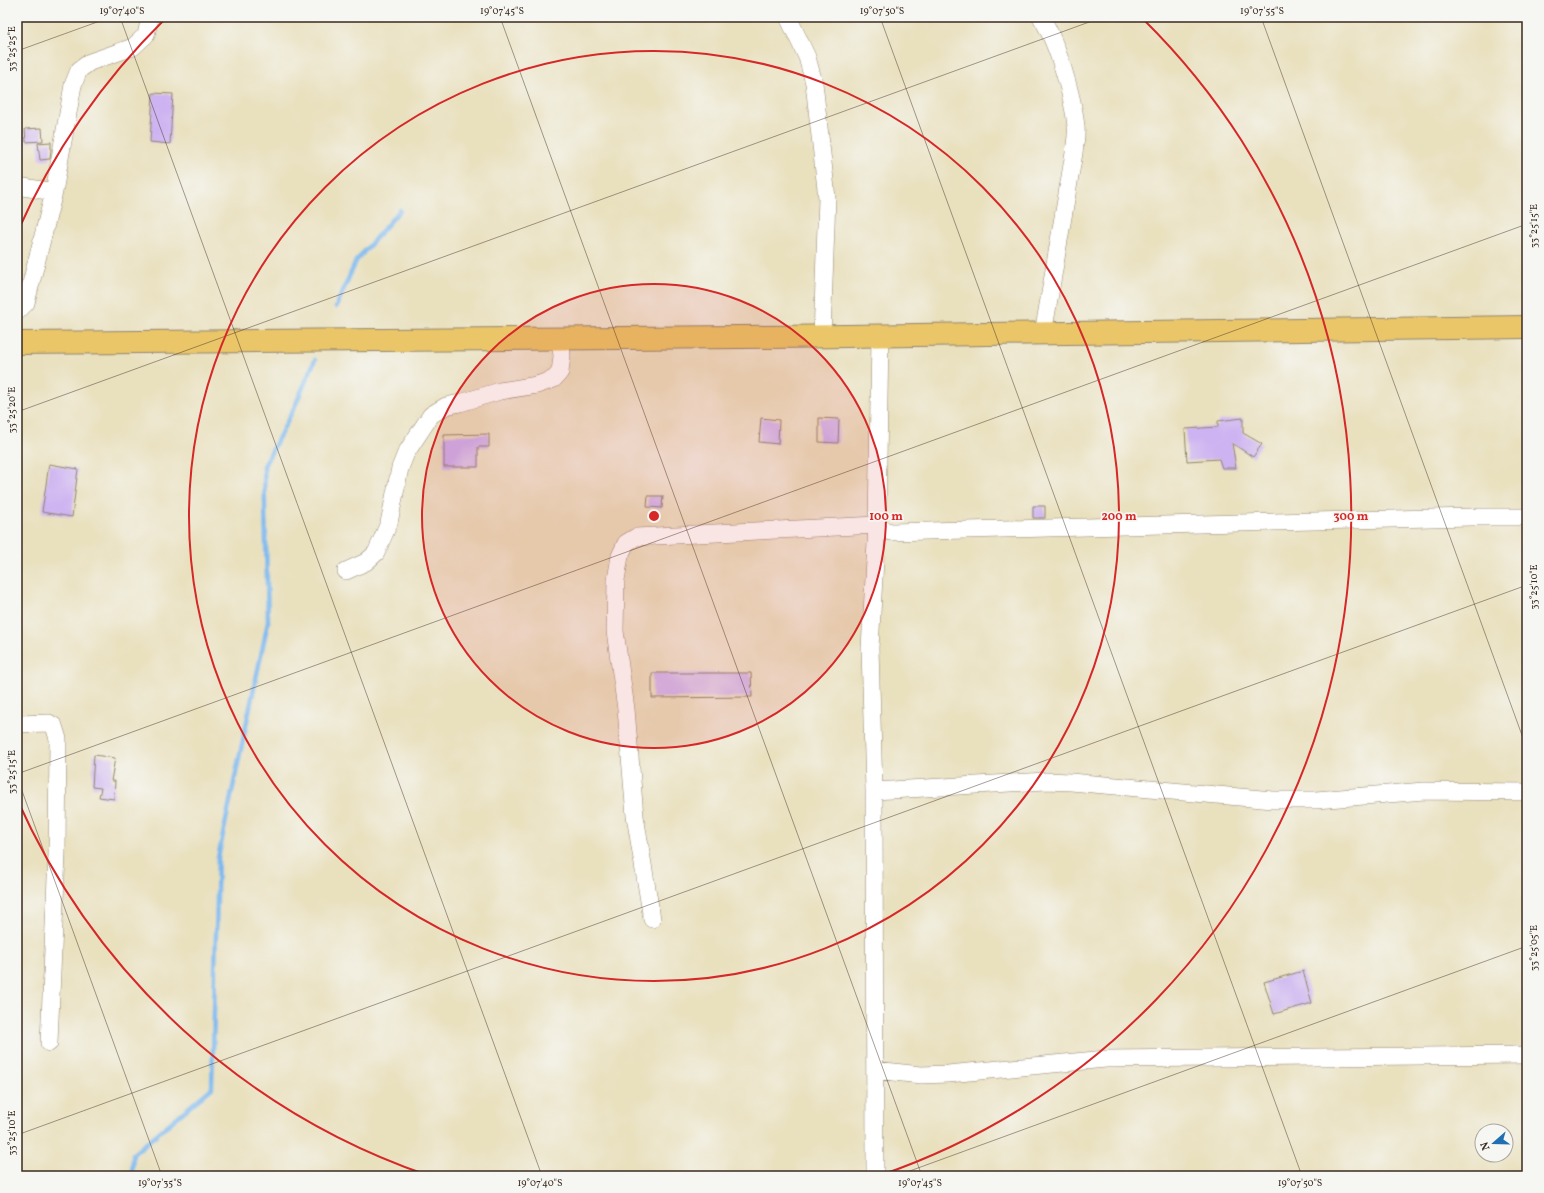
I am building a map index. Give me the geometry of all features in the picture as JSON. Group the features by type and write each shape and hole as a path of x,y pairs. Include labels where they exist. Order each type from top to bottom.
{"main road":[{"path":"17,343 822,337 1527,327"}],"street":[{"path":"17,312 26,303 54,192 73,85 79,70 90,62 133,47 146,35 150,17"},
{"path":"788,17 807,57 814,83 826,191 822,337"},
{"path":"1043,334 1074,153 1076,126 1068,88 1046,20"},
{"path":"17,186 54,192"},
{"path":"875,1176 874,791 870,648 877,525 880,336"},
{"path":"346,571 366,562 376,553 389,523 400,468 406,453 431,415 446,406 500,391 537,385 554,379 560,372 562,356 560,339"},
{"path":"652,920 635,816 624,695 615,630 616,580 620,556 626,542 636,537 877,525 890,532 1471,517 1527,517"},
{"path":"17,724 49,723 54,726 58,739 57,854 49,1043"},
{"path":"874,791 1046,781 1273,800 1316,800 1424,791 1527,792"},
{"path":"875,1070 920,1075 948,1074 1106,1059 1527,1055"}],"building":[{"path":"153,93 173,94 170,144 150,142"},
{"path":"42,128 43,141 26,142 25,129"},
{"path":"51,142 50,159 40,160 38,143"},
{"path":"761,418 779,420 778,444 759,442"},
{"path":"819,418 839,419 838,443 819,442"},
{"path":"1243,418 1243,433 1262,444 1253,457 1232,443 1236,468 1222,468 1219,459 1187,461 1185,429 1218,427 1218,421"},
{"path":"489,434 489,447 478,447 478,467 444,467 444,435"},
{"path":"49,464 78,469 72,517 42,512"},
{"path":"648,496 663,496 662,508 647,507"},
{"path":"1033,506 1045,506 1045,518 1033,518"},
{"path":"652,673 751,673 752,697 652,698"},
{"path":"94,755 115,758 111,781 115,781 114,799 99,797 101,788 92,787"},
{"path":"1303,971 1312,1003 1274,1014 1264,982"}],"waterway":[{"path":"336,307 356,261 400,210"},
{"path":"132,1176 133,1154 212,1088 218,858 268,622 264,466 294,408 315,360"}]}
